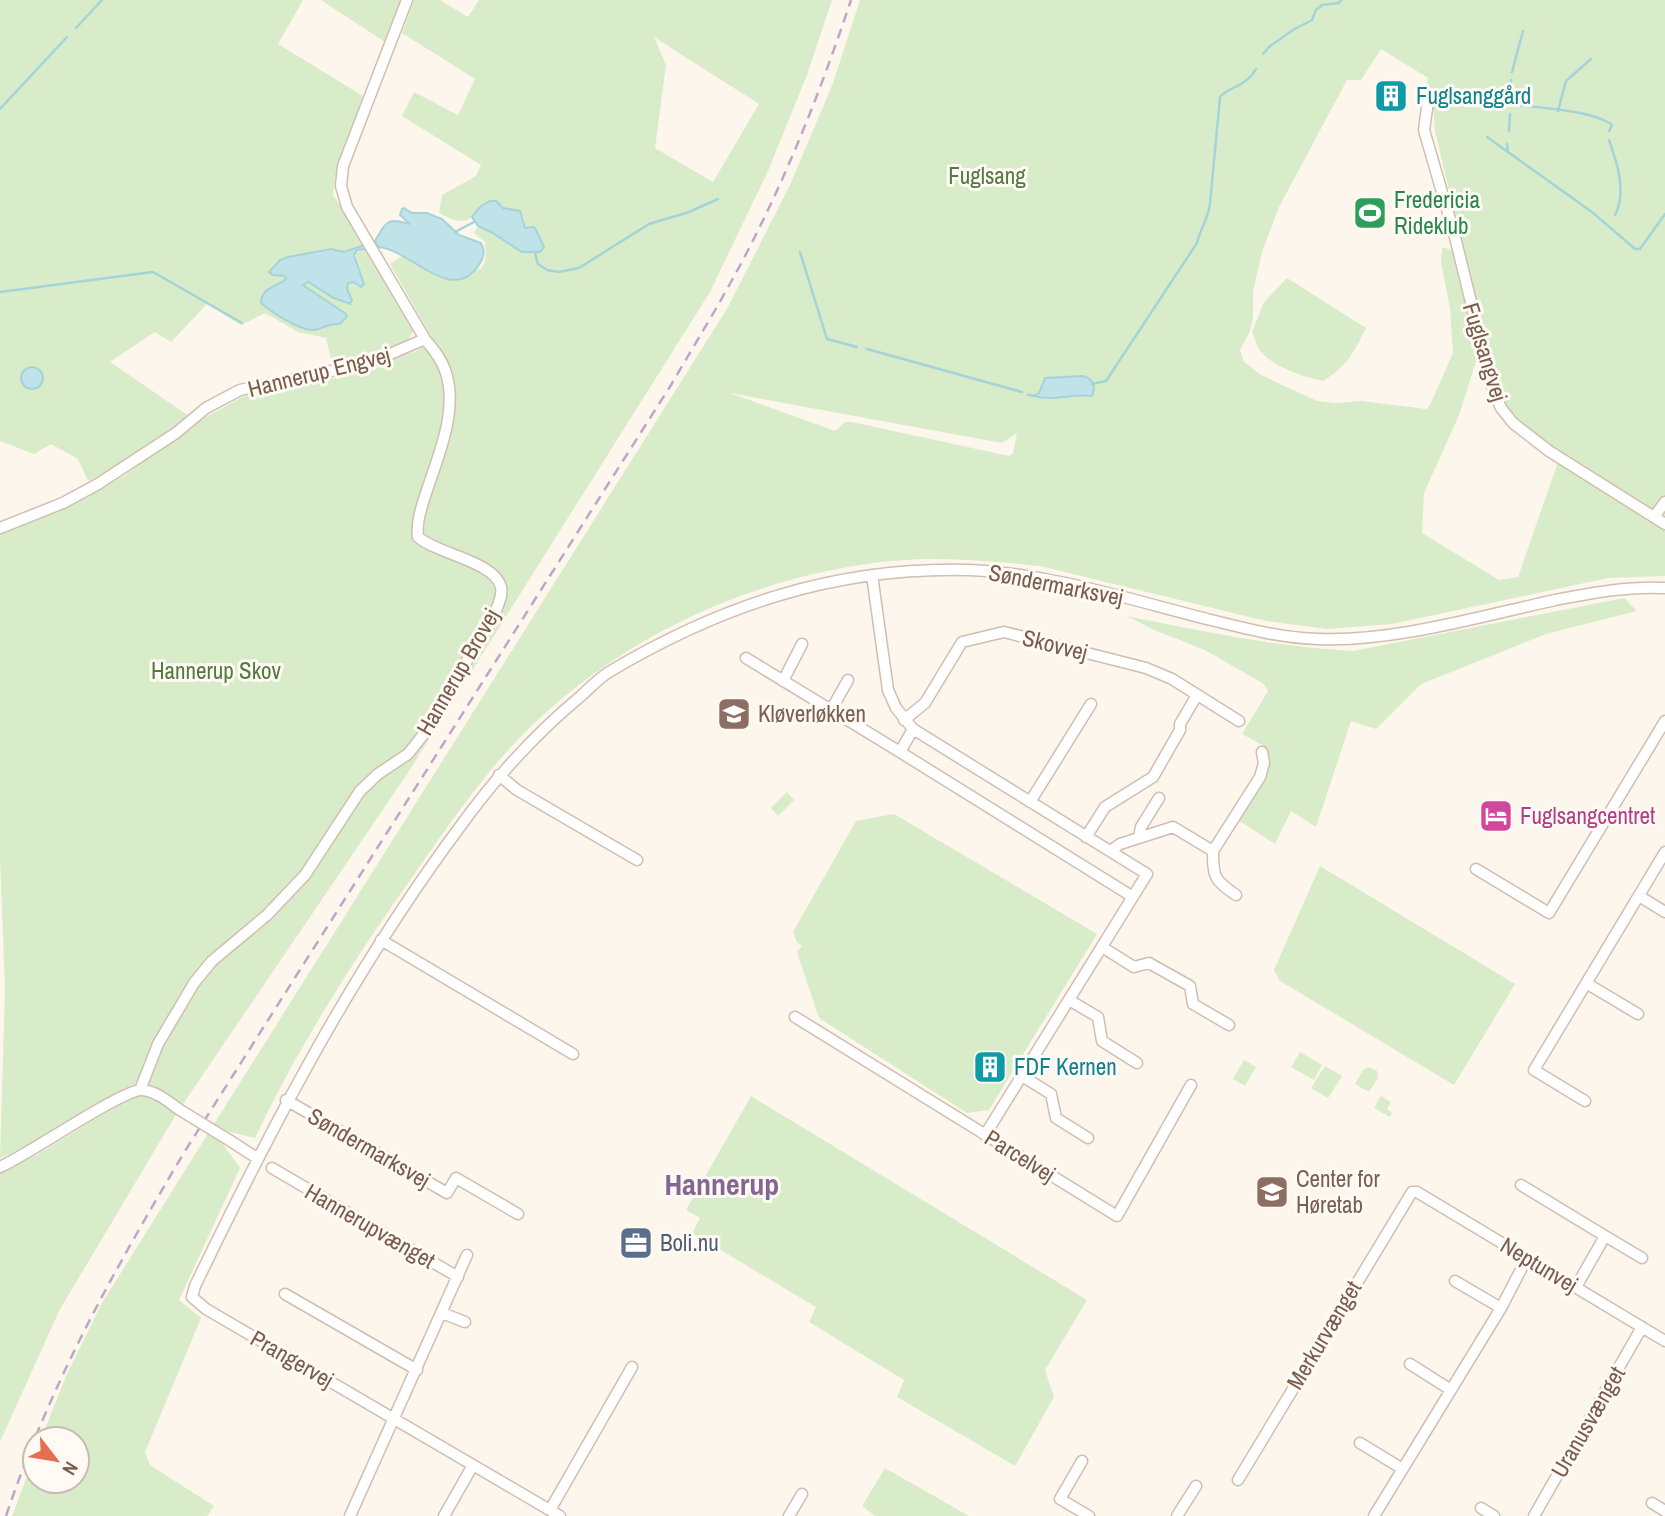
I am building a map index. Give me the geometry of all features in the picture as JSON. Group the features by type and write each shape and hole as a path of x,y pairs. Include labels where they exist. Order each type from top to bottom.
{"street":[{"path":"407,0 343,166 341,186 348,208 425,339"},
{"name":"Fuglsangvej","path":"1428,101 1424,130 1455,237 1490,384 1501,408 1513,423 1549,451 1665,524"},
{"name":"Hannerup Engvej","path":"0,528 63,503 98,484 176,433 206,408 240,390 369,363 425,339"},
{"name":"Hannerup Brovej","path":"141,1090 159,1044 194,983 212,961 267,915 305,875 360,791 377,774 408,754 423,735 495,613 501,598 502,588 498,580 486,570 418,537 419,514 435,466 451,400 446,371 425,339"},
{"path":"1654,517 1665,502"},
{"name":"Søndermarksvej","path":"192,1297 286,1100 381,940 443,849 499,775 554,718 607,673 693,626 768,597 837,580 947,570 1030,576 1086,587 1262,633 1324,640 1388,635 1601,591 1665,587"},
{"path":"872,575 888,690 904,720 913,729 1147,874 985,1135"},
{"name":"Skovvej","path":"904,720 925,703 962,642 1004,632 1146,668 1172,679 1240,721"},
{"path":"783,681 802,644"},
{"path":"746,658 1133,897"},
{"path":"831,710 848,680"},
{"path":"1086,837 1105,807 1153,776 1197,695"},
{"path":"1030,802 1091,704"},
{"path":"1476,869 1549,913 1665,721"},
{"path":"900,752 913,729"},
{"path":"1236,895 1223,886 1213,874 1213,851 1260,777 1264,763 1262,752"},
{"path":"499,775 517,790 638,860"},
{"path":"1139,838 1141,827 1159,798"},
{"path":"1110,851 1120,844 1173,827 1213,851"},
{"path":"1585,1101 1534,1070 1665,852"},
{"path":"1639,896 1665,912"},
{"path":"381,940 573,1054"},
{"path":"1102,947 1133,967 1149,963 1190,986 1193,1004 1229,1025"},
{"path":"1586,983 1638,1014"},
{"path":"1069,1000 1098,1017 1102,1041 1137,1063"},
{"name":"Parcelvej","path":"795,1017 1117,1216 1191,1085"},
{"path":"1022,1076 1051,1094 1056,1118 1088,1138"},
{"path":"0,1167 122,1096 141,1090 163,1097 257,1158"},
{"name":"Søndermarksvej","path":"286,1100 447,1193 456,1178 517,1214"},
{"name":"Hannerupvænget","path":"272,1168 458,1277"},
{"name":"Hannerupvænget","path":"277,1186 283,1175"},
{"path":"1521,1185 1642,1258"},
{"name":"Neptunvej","path":"1412,1192 1665,1341"},
{"name":"Merkurvænget","path":"1238,1480 1412,1192"},
{"path":"1576,1287 1605,1236"},
{"name":"Hannerupvænget","path":"395,1418 467,1255"},
{"path":"1374,1516 1501,1308 1527,1258"},
{"path":"1455,1281 1501,1308"},
{"path":"285,1294 417,1370"},
{"name":"Prangervej","path":"192,1297 206,1309 561,1516"},
{"path":"442,1313 465,1322"},
{"name":"Uranusvænget","path":"1534,1516 1642,1327"},
{"path":"1410,1364 1451,1390"},
{"path":"550,1510 632,1367"},
{"path":"350,1516 395,1418"},
{"path":"1360,1443 1401,1468"},
{"path":"1082,1461 1060,1499 1089,1516"},
{"path":"444,1516 473,1465"},
{"path":"1177,1516 1196,1486"},
{"path":"789,1516 802,1494"},
{"path":"1652,1503 1665,1511"},
{"path":"1481,1508 1494,1516"}],"green space":[{"path":"0,0 303,0 278,44 363,96 335,177 333,195 365,245 344,252 331,249 280,260 271,269 276,276 285,276 286,279 279,285 270,287 261,303 296,325 311,330 324,327 346,314 304,287 304,283 308,282 346,304 351,297 347,289 348,283 353,282 358,287 364,284 355,252 367,249 414,330 406,343 333,368 326,338 298,332 265,313 241,325 207,304 171,342 155,332 110,362 189,416 111,471 88,481 78,459 51,444 34,454 0,441"},
{"path":"321,0 401,0 385,42"},
{"name":"Hannerup Skov","path":"414,0 440,0 468,17 479,0 832,0 807,75 768,171 710,292 407,774 183,1104 152,1089 133,1086 31,1145 0,1158 5,990 0,857 0,534 73,505 124,476 199,421 244,396 330,379 416,351 434,341 390,264 402,256 435,276 453,280 462,278 485,263 485,242 474,233 478,226 520,250 535,253 540,242 535,227 525,228 523,216 513,211 496,206 484,207 464,221 439,213 442,195 476,176 481,165 402,116 414,92 458,115 475,79 402,33","holes":["654,37 759,104 713,182 655,148 666,65"]},
{"name":"Fuglsang","path":"860,0 1665,0 1665,520 1552,448 1515,419 1495,386 1435,131 1433,105 1423,98 1428,78 1381,49 1361,80 1347,80 1279,207 1262,252 1253,292 1250,331 1240,350 1244,362 1261,375 1317,401 1361,401 1426,409 1453,353 1450,309 1441,262 1442,247 1451,250 1455,255 1478,355 1459,415 1424,493 1422,533 1499,580 1518,577 1558,462 1665,529 1665,576 1608,578 1392,624 1327,629 1266,621 1040,566 965,560 891,561 835,569 726,601 674,625 625,653 578,685 535,723 473,792 368,941 308,1038 255,1138 226,1131 214,1124 728,307 790,185 833,83","holes":["1042,382 1092,396 1035,396 1041,390","730,393 1002,443 1017,433 1013,453 1009,456 852,422 845,422 835,431"]},
{"path":"1287,278 1366,328 1349,358 1323,381 1297,373 1271,360 1258,348 1252,332 1264,302"},
{"path":"1624,598 1637,611 1546,634 1421,684 1376,729 1351,721 1316,827 1291,811 1275,844 1238,820 1266,775 1268,763 1264,746 1242,734 1268,691 1264,684 1205,650 1127,616 1267,642 1353,651"},
{"path":"787,792 794,800 778,816 771,808"},
{"path":"894,814 1097,934 989,1110 967,1113 819,1018 797,952 802,946 793,932 856,821"},
{"path":"1320,866 1515,984 1454,1085 1280,981 1274,970"},
{"path":"1300,1052 1322,1065 1314,1080 1291,1067"},
{"path":"1244,1060 1256,1067 1245,1086 1233,1079"},
{"path":"1325,1066 1342,1076 1328,1098 1311,1088"},
{"path":"1369,1067 1377,1071 1378,1078 1369,1092 1355,1084 1363,1070"},
{"path":"145,1095 158,1099 177,1113 59,1311 0,1442 0,1172 37,1155 124,1101"},
{"path":"751,1096 1087,1300 1045,1370 1054,1397 1015,1466 897,1397 904,1380 809,1322 816,1307 692,1233 700,1218 686,1210"},
{"path":"1381,1096 1391,1102 1387,1109 1392,1113 1390,1117 1374,1108"},
{"path":"209,1132 220,1140 240,1168 179,1300 201,1318 145,1452 150,1465 214,1506 207,1516 12,1516 21,1492 21,1495 91,1495 91,1425 47,1425 66,1376 102,1303"},
{"path":"885,1468 969,1516 875,1516 862,1506"}],"water":[{"path":"490,201 496,201 503,208 520,211 525,228 534,227 538,234 544,247 540,252 522,252 478,226 472,217 480,207"},
{"path":"404,208 412,213 427,213 442,219 459,235 481,243 484,253 480,263 469,275 457,280 431,273 391,250 378,247 375,241 388,222 410,224 400,215"},
{"path":"365,245 367,249 357,250 354,255 364,284 361,287 353,282 348,283 347,289 352,300 350,304 334,298 308,282 303,285 346,314 340,324 315,330 306,329 285,320 261,303 266,291 286,279 285,276 269,272 280,260 331,249 344,252"},
{"path":"28,367 36,367 43,374 43,382 36,389 28,389 21,382 21,374"},
{"path":"1083,376 1093,384 1092,396 1034,396 1039,393 1045,378"}],"waterway":[{"path":"76,28 102,0"},
{"path":"1263,54 1293,30 1312,20 1316,10 1322,5 1339,3 1341,0"},
{"path":"1512,72 1523,31"},
{"path":"0,109 67,37"},
{"path":"1558,111 1566,81 1591,59"},
{"path":"1092,384 1106,381 1197,243 1210,204 1220,97 1243,83 1256,69"},
{"path":"1511,80 1510,104 1592,116 1612,125 1609,131"},
{"path":"1509,131 1510,114"},
{"path":"1487,137 1592,212 1635,249 1640,249 1665,214"},
{"path":"1609,140 1618,168 1620,187 1619,206 1615,215"},
{"path":"1507,144 1508,152"},
{"path":"535,253 538,264 547,270 559,272 579,268 649,224 689,212 718,199"},
{"path":"455,232 474,222"},
{"path":"800,252 827,339 857,347"},
{"path":"0,292 153,272 242,323"},
{"path":"867,349 1022,392"},
{"path":"1028,395 1037,396"}],"railway":[{"path":"6,1516 63,1374 158,1196 671,385 727,289 790,162 851,0"}],"place":[{"name":"Fuglsanggård","path":"1391,96"},
{"name":"Fredericia Rideklub","path":"1370,213"},
{"name":"Kløverløkken","path":"734,714"},
{"name":"Fuglsangcentret","path":"1496,816"},
{"name":"FDF Kernen","path":"990,1067"},
{"name":"Center for Høretab","path":"1272,1192"},
{"name":"Boli.nu","path":"636,1243"}],"district":[{"name":"Hannerup","path":"722,1185"}]}
